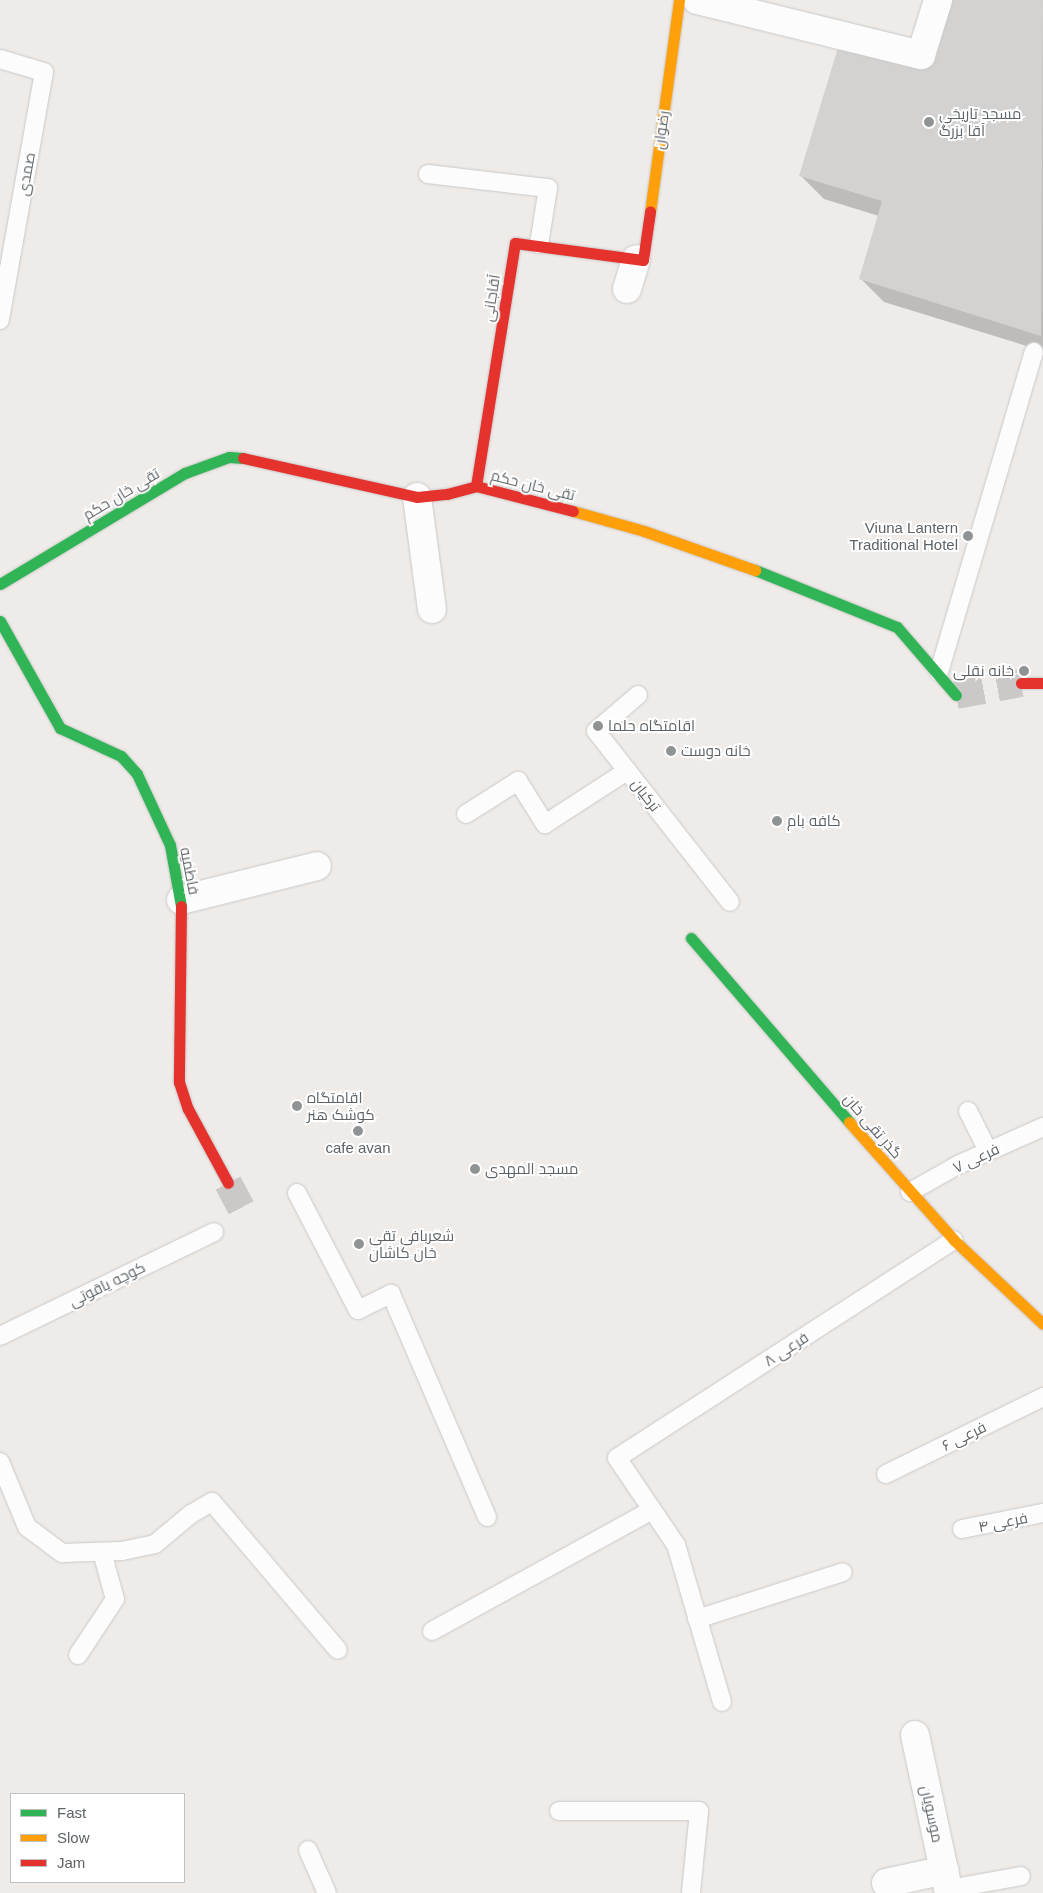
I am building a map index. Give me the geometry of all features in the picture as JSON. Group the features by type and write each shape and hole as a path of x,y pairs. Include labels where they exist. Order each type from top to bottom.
{"street":[{"name":"رضوان","path":"640,260 679,0"},
{"path":"697,0 921,55 938,0"},
{"name":"آقاجانی","path":"476,486 515,243 539,244 640,260"},
{"path":"628,289 640,260"},
{"name":"تقی خان حکم","path":"0,584 185,473 229,458 252,458 362,487 417,497 447,494 476,486 644,531 737,563 897,627 940,672 956,695"},
{"path":"417,497 432,609"},
{"name":"فاطمیه","path":"0,621 60,728 121,756 137,774 170,845 181,900 183,937 177,1055 179,1082 188,1109 228,1184"},
{"path":"1021,683 1043,683"},
{"path":"181,900 317,866"},
{"name":"گذر تقی خان","path":"691,938 910,1192 954,1240 1043,1324"},
{"name":"موسویان","path":"915,1735 947,1884"},
{"path":"886,1883 947,1884"}],"lane":[{"name":"صمدی","path":"0,59 44,72 0,320"},
{"path":"428,174 548,188 539,244"},
{"path":"940,672 1034,352"},
{"name":"ترکیان","path":"638,696 596,731 730,902"},
{"path":"466,814 518,781 545,824 627,771"},
{"path":"968,1112 988,1151"},
{"name":"فرعی ۷","path":"910,1192 988,1151 1043,1127"},
{"path":"297,1193 358,1310 391,1294 487,1517"},
{"name":"کوچه یاقوتی","path":"2,1329 214,1232"},
{"name":"فرعی ۸","path":"652,1510 617,1458 954,1240"},
{"name":"فرعی ۶","path":"886,1474 1043,1397"},
{"path":"0,1462 27,1527 62,1553 102,1552 154,1544 191,1514 212,1502 338,1650"},
{"path":"432,1631 652,1510 676,1545 722,1702"},
{"name":"فرعی ۴","path":"962,1529 1043,1513"},
{"path":"78,1655 115,1599 102,1552"},
{"path":"697,1619 843,1572"},
{"path":"559,1812 699,1811 691,1893"},
{"path":"308,1850 327,1893"},
{"path":"947,1884 1021,1876"}],"building":[{"name":"مسجد تاریخی آقا بزرگ","path":"949,0 1043,0 1041,336 859,279 882,201 799,176 840,41 928,68"}],"tunnel":[{"path":"956,695 1021,683"},
{"path":"228,1183 246,1217"}],"traffic: fast":[{"path":"0,584 185,473 229,457 243,458"},
{"path":"755,570 897,627 956,695"},
{"path":"0,621 60,728 121,756 137,774 170,845 181,906"},
{"path":"691,938 849,1122"}],"traffic: slow":[{"path":"650,212 679,0"},
{"path":"573,511 644,531 755,570"},
{"path":"849,1122 954,1240 1043,1324"}],"traffic: jam":[{"path":"476,486 515,243 643,260 650,212"},
{"path":"243,458 417,497 447,494 476,486 573,511"},
{"path":"1021,683 1043,683"},
{"path":"181,906 179,1082 188,1109 228,1183"}],"place":[{"name":"مسجد تاریخی آقا بزرگ","path":"929,122"},
{"name":"Viuna Lantern Traditional Hotel","path":"968,536"},
{"name":"خانه نقلی","path":"1024,671"},
{"name":"اقامتگاه حلما","path":"598,726"},
{"name":"خانه دوست","path":"671,751"},
{"name":"کافه بام","path":"777,821"},
{"name":"اقامتگاه کوشک هنر","path":"297,1106"},
{"name":"cafe avan","path":"358,1131"},
{"name":"مسجد المهدی","path":"475,1169"},
{"name":"شعربافی تقی خان کاشان","path":"359,1244"}]}
